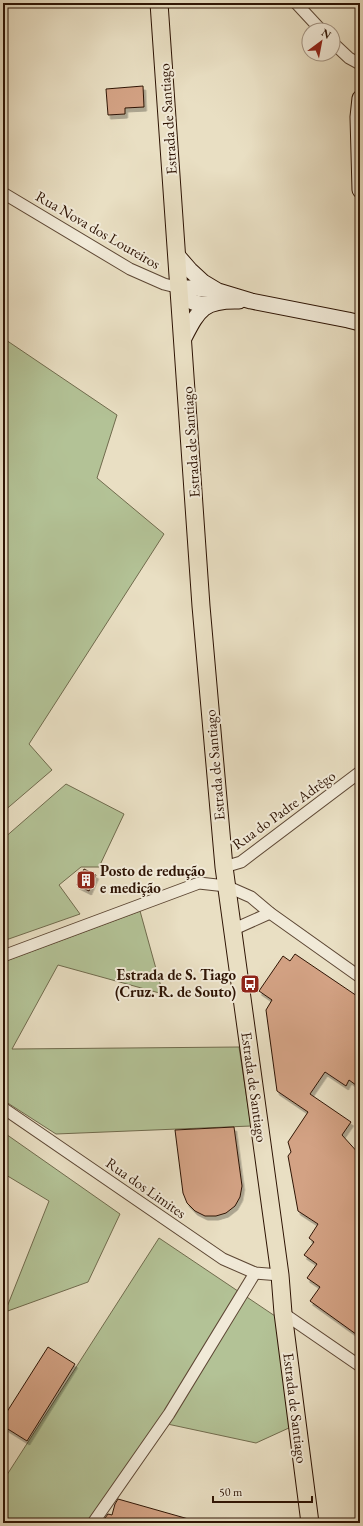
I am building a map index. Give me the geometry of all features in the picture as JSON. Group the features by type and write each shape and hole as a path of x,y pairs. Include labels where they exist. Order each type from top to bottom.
{"main road":[{"name":"Estrada de Santiago","path":"159,3 184,338 202,614 224,867 280,1275 283,1312 310,1523"},
{"path":"360,98 358,117 360,190"},
{"path":"177,255 203,282 218,291"},
{"path":"180,288 218,291 251,301 356,320"},
{"path":"180,288 188,299 193,303 201,305 226,300 251,301"},
{"path":"184,338 195,317 208,304"}],"street":[{"path":"296,3 314,22"},
{"path":"341,50 349,58 360,64"},
{"name":"Rua Nova dos Loureiros","path":"3,193 130,269 164,284 180,288"},
{"name":"Rua do Padre Adrêgo","path":"224,867 241,862 360,772"},
{"path":"3,956 199,883 226,886 251,897 270,913 360,977"},
{"path":"232,930 270,913"},
{"name":"Rua dos Limites","path":"3,1108 81,1160 223,1259 255,1273 280,1275"},
{"path":"93,1523 169,1414 255,1273"},
{"path":"283,1312 360,1366"}],"green space":[{"path":"3,338 117,415 97,478 164,534 29,744 52,770 3,812"},
{"path":"66,784 124,814 99,867 81,867 59,885 80,914 3,941 3,839"},
{"path":"140,911 163,994 58,965 12,1049 239,1047 251,1126 56,1134 3,1100 3,962"},
{"path":"3,1132 120,1214 88,1282 5,1312 49,1201 6,1175 3,1179"},
{"path":"159,1238 275,1316 291,1427 256,1443 158,1422 88,1523 21,1523 3,1519 3,1481"}],"building":[{"path":"143,86 144,107 125,108 125,114 108,115 106,89"},
{"name":"Posto de redução e medição","path":"84,869 96,875 89,891 77,885"},
{"path":"295,954 360,998 360,1088 349,1080 346,1086 325,1072 310,1094 351,1122 342,1135 360,1155 360,1337 310,1301 320,1287 307,1278 317,1264 304,1255 314,1242 309,1238 318,1224 298,1211 288,1156 291,1152 288,1142 308,1112 277,1091 266,1010 272,1000 259,991 283,956 290,961"},
{"path":"234,1127 242,1186 240,1197 235,1206 226,1213 216,1216 205,1216 195,1211 187,1203 183,1193 175,1130"},
{"path":"48,1347 75,1364 27,1441 3,1426 3,1418"},
{"path":"118,1499 192,1520 192,1523 102,1522 108,1514 112,1515"}],"place":[{"name":"Posto de redução e medição","path":"86,880"},
{"name":"Estrada de S. Tiago (Cruz. R. de Souto)","path":"250,984"}]}
